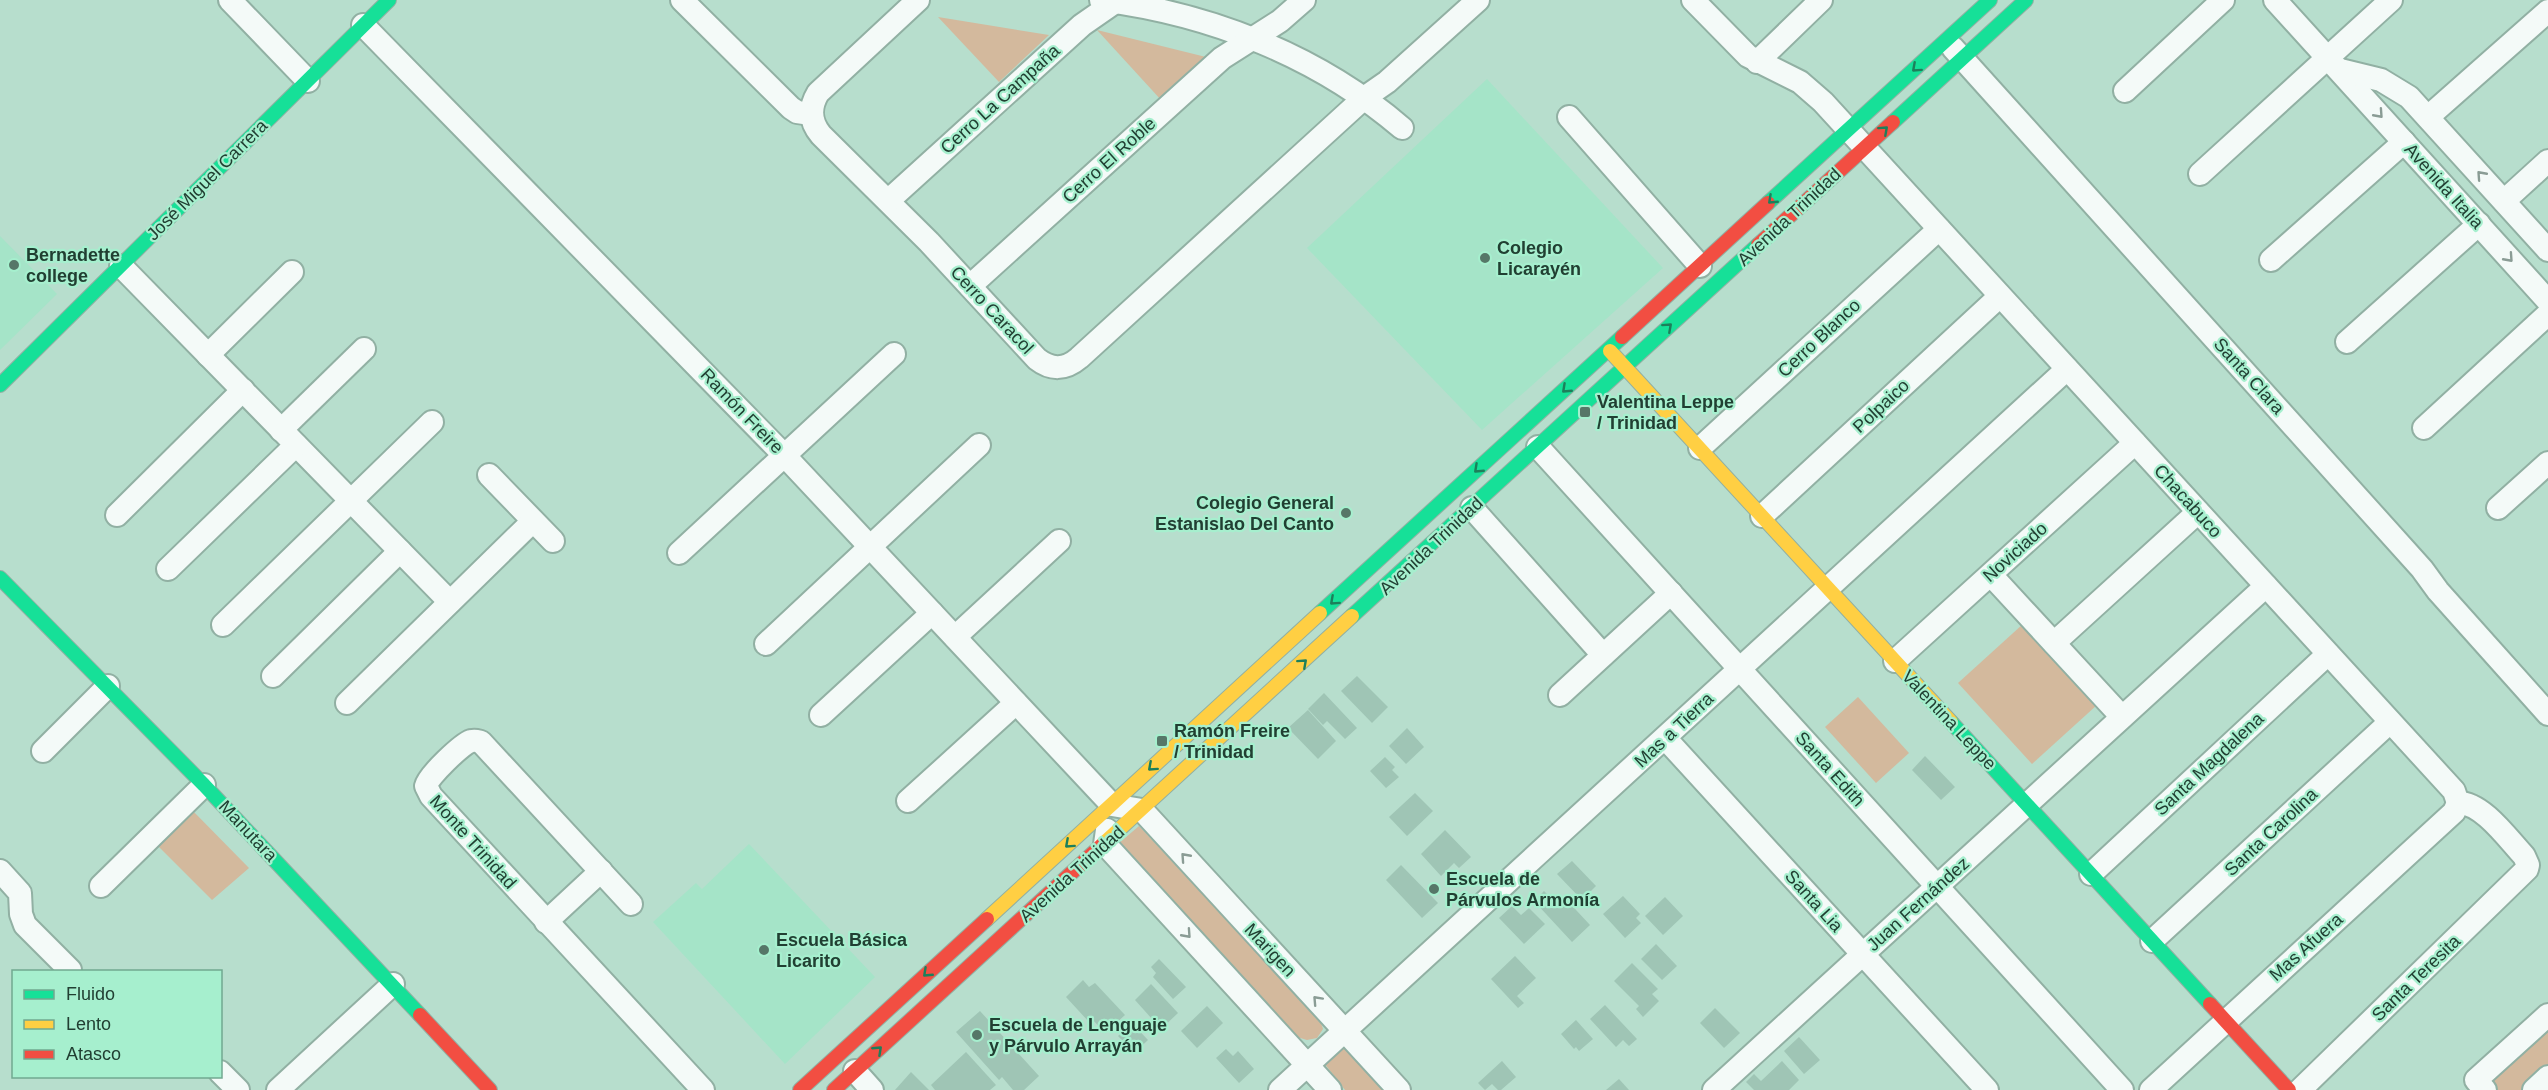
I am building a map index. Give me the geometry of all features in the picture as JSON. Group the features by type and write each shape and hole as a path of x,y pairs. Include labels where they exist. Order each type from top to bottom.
{"main road":[{"name":"José Miguel Carrera","path":"0,385 389,0"},
{"name":"Avenida Trinidad","path":"800,1090 1990,0"},
{"name":"Avenida Trinidad","path":"834,1090 1865,148 1962,58 2013,4"},
{"name":"Valentina Leppe","path":"1609,349 2289,1090"},
{"name":"Manutara","path":"4,588 108,686 204,785 490,1090"}],"street":[{"path":"230,0 308,81"},
{"path":"682,0 791,108 797,112 811,114 814,99 823,88 918,0"},
{"name":"Cerro El Roble","path":"970,286 1222,58 1280,21 1304,0"},
{"name":"Cerro Caracol","path":"811,114 816,129 821,135 889,200 1042,363 1056,368 1072,364 1364,98 1387,82 1478,0"},
{"name":"Chacabuco","path":"1693,0 1739,48 1757,62 1788,75 1812,91 2454,791 2458,803"},
{"path":"1757,62 1821,0"},
{"path":"2125,91 2223,0"},
{"name":"Avenida Italia","path":"2275,0 2548,301"},
{"path":"2200,174 2334,64 2391,0"},
{"path":"1112,1 1188,18 1252,39 1313,66 1364,98 1402,128"},
{"name":"Cerro La Campaña","path":"889,200 1082,25 1112,1"},
{"path":"2428,117 2548,11"},
{"name":"Ramón Freire","path":"363,25 784,455 1112,805"},
{"name":"Santa Clara","path":"1946,40 2422,569 2438,591 2548,714"},
{"name":"Avenida Italia","path":"2334,64 2392,84 2409,97 2548,250"},
{"path":"1569,117 1700,266"},
{"path":"2271,260 2404,142"},
{"path":"2504,201 2548,162"},
{"path":"2347,342 2479,224"},
{"name":"Cerro Blanco","path":"1700,448 1939,229"},
{"path":"121,266 450,602"},
{"path":"208,355 292,272"},
{"name":"Polpaico","path":"1762,516 2000,296"},
{"path":"2424,428 2548,314"},
{"path":"168,570 289,437 364,349"},
{"path":"679,553 894,354"},
{"name":"Mas a Tierra","path":"1280,1090 2067,369"},
{"path":"117,515 243,390"},
{"path":"223,625 432,422"},
{"name":"Noviciado","path":"1895,661 2135,443"},
{"path":"766,644 979,445"},
{"name":"Santa Edith","path":"1538,447 2122,1090"},
{"path":"2498,508 2548,463"},
{"path":"489,476 553,541"},
{"path":"1472,508 1603,655"},
{"path":"2054,643 2198,512"},
{"path":"347,703 533,521"},
{"path":"955,637 1059,541"},
{"path":"273,676 400,551"},
{"path":"1990,575 2122,717"},
{"name":"Juan Fernández","path":"1714,1090 2266,586"},
{"path":"1560,694 1671,593"},
{"path":"821,715 932,613"},
{"name":"Santa Magdalena","path":"2091,874 2328,654"},
{"path":"43,751 108,686"},
{"path":"908,801 1016,703"},
{"name":"Santa Carolina","path":"2152,941 2390,722"},
{"name":"Santa Lia","path":"1665,738 1987,1090"},
{"name":"Monte Trinidad","path":"631,904 481,742 467,744 430,777 426,786 431,796 703,1090"},
{"path":"102,886 204,785"},
{"name":"Santa Teresita","path":"2300,1090 2525,873 2528,865 2524,856 2476,807 2458,803"},
{"name":"Mas Afuera","path":"2151,1090 2454,812 2458,803"},
{"path":"1142,810 1112,805 1105,844 1330,1090"},
{"name":"Marigen","path":"1142,810 1399,1090"},
{"path":"0,871 20,893 21,914 25,925 70,970"},
{"path":"546,922 601,871"},
{"path":"278,1090 393,984"},
{"path":"2481,1085 2548,1015"},
{"path":"855,1071 872,1090"},
{"path":"222,1074 238,1090"},
{"path":"2534,1090 2548,1077"}],"shaded area":[{"path":"938,17 1049,35 999,82"},
{"path":"1097,30 1210,58 1162,101"},
{"name":"Colegio Licarayén","path":"1487,79 1663,268 1482,430 1307,248"},
{"name":"Bernadette college","path":"0,236 57,294 0,350"},
{"path":"2023,624 2097,705 2032,764 1958,683"},
{"path":"1858,697 1909,753 1876,783 1825,727"},
{"path":"190,808 249,868 212,900 157,845"},
{"path":"1139,826 1319,1017 1323,1029 1317,1038 1307,1040 1297,1037 1118,844"},
{"name":"Escuela Básica Licarito","path":"749,844 875,977 785,1064 653,922 696,883 702,889"},
{"path":"2548,1030 2548,1067 2523,1090 2493,1090 2490,1086 2495,1077"},
{"path":"1341,1046 1347,1048 1388,1090 1345,1090 1324,1063"}],"building":[{"path":"1357,676 1388,707 1372,723 1341,691"},
{"path":"1324,693 1357,728 1345,739 1327,721 1323,725 1308,709"},
{"path":"1308,710 1336,741 1318,759 1288,728"},
{"path":"1407,728 1424,747 1406,764 1389,746"},
{"path":"1925,756 1955,787 1941,800 1912,770"},
{"path":"1385,757 1395,767 1392,770 1399,777 1386,788 1370,771"},
{"path":"1415,793 1433,811 1407,836 1389,817"},
{"path":"1445,830 1471,857 1459,868 1454,863 1441,876 1421,854"},
{"path":"1572,861 1596,886 1582,900 1557,874"},
{"path":"1401,865 1438,903 1422,918 1386,880"},
{"path":"1544,891 1556,903 1563,896 1590,925 1572,942 1534,901"},
{"path":"1623,896 1640,914 1636,918 1641,923 1625,938 1603,914"},
{"path":"1665,897 1683,916 1663,935 1645,916"},
{"path":"1512,906 1521,915 1529,908 1545,924 1524,944 1499,918"},
{"path":"1656,944 1677,966 1662,980 1641,959"},
{"path":"1515,956 1536,978 1517,996 1524,1003 1518,1008 1491,979"},
{"path":"1159,959 1186,987 1173,999 1153,977 1156,973 1151,967"},
{"path":"1632,963 1658,989 1652,994 1659,1001 1643,1017 1636,1009 1639,1006 1614,981"},
{"path":"1083,980 1089,987 1095,983 1125,1015 1105,1033 1092,1019 1089,1022 1066,997"},
{"path":"1151,984 1178,1013 1161,1029 1135,1000"},
{"path":"1605,1005 1637,1039 1629,1046 1623,1040 1616,1047 1590,1019"},
{"path":"1207,1006 1223,1023 1197,1048 1181,1031"},
{"path":"1715,1008 1740,1033 1724,1048 1700,1023"},
{"path":"980,1011 1039,1076 1024,1090 1013,1090 1002,1077 999,1080 956,1032"},
{"path":"1576,1020 1593,1039 1579,1051 1576,1047 1574,1049 1561,1034"},
{"path":"1132,1023 1148,1040 1134,1053 1118,1036"},
{"path":"1799,1037 1820,1060 1804,1074 1784,1051"},
{"path":"1226,1049 1233,1056 1238,1051 1254,1069 1239,1083 1216,1058"},
{"path":"966,1052 996,1085 990,1090 935,1090 931,1085"},
{"path":"1502,1061 1516,1077 1501,1090 1492,1084 1485,1090 1478,1083"},
{"path":"1782,1061 1799,1080 1789,1090 1754,1090 1746,1082 1754,1074 1761,1081"},
{"path":"911,1072 929,1090 895,1090"},
{"path":"1619,1079 1629,1090 1606,1090"}],"traffic: fast":[{"path":"0,385 389,0"},
{"path":"1768,203 1990,0"},
{"path":"1893,122 2026,0"},
{"path":"1352,616 1758,245"},
{"path":"1320,613 1622,337"},
{"path":"0,578 204,785 420,1015"},
{"path":"1951,722 2210,1004"}],"traffic: slow":[{"path":"1610,351 1951,722"},
{"path":"987,919 1320,613"},
{"path":"1102,845 1352,616"}],"traffic: jam":[{"path":"1758,245 1893,122"},
{"path":"1622,337 1768,203"},
{"path":"834,1090 1102,845"},
{"path":"800,1090 987,919"},
{"path":"2210,1004 2289,1090"},
{"path":"420,1015 490,1090"}],"place":[{"name":"Colegio Licarayén","path":"1485,258"},
{"name":"Bernadette college","path":"14,265"},
{"name":"Valentina Leppe / Trinidad","path":"1585,412"},
{"name":"Colegio General Estanislao Del Canto","path":"1346,513"},
{"name":"Ramón Freire / Trinidad","path":"1162,741"},
{"name":"Escuela de Párvulos Armonía","path":"1434,889"},
{"name":"Escuela Básica Licarito","path":"764,950"},
{"name":"Escuela de Lenguaje y Párvulo Arrayán","path":"977,1035"}]}
